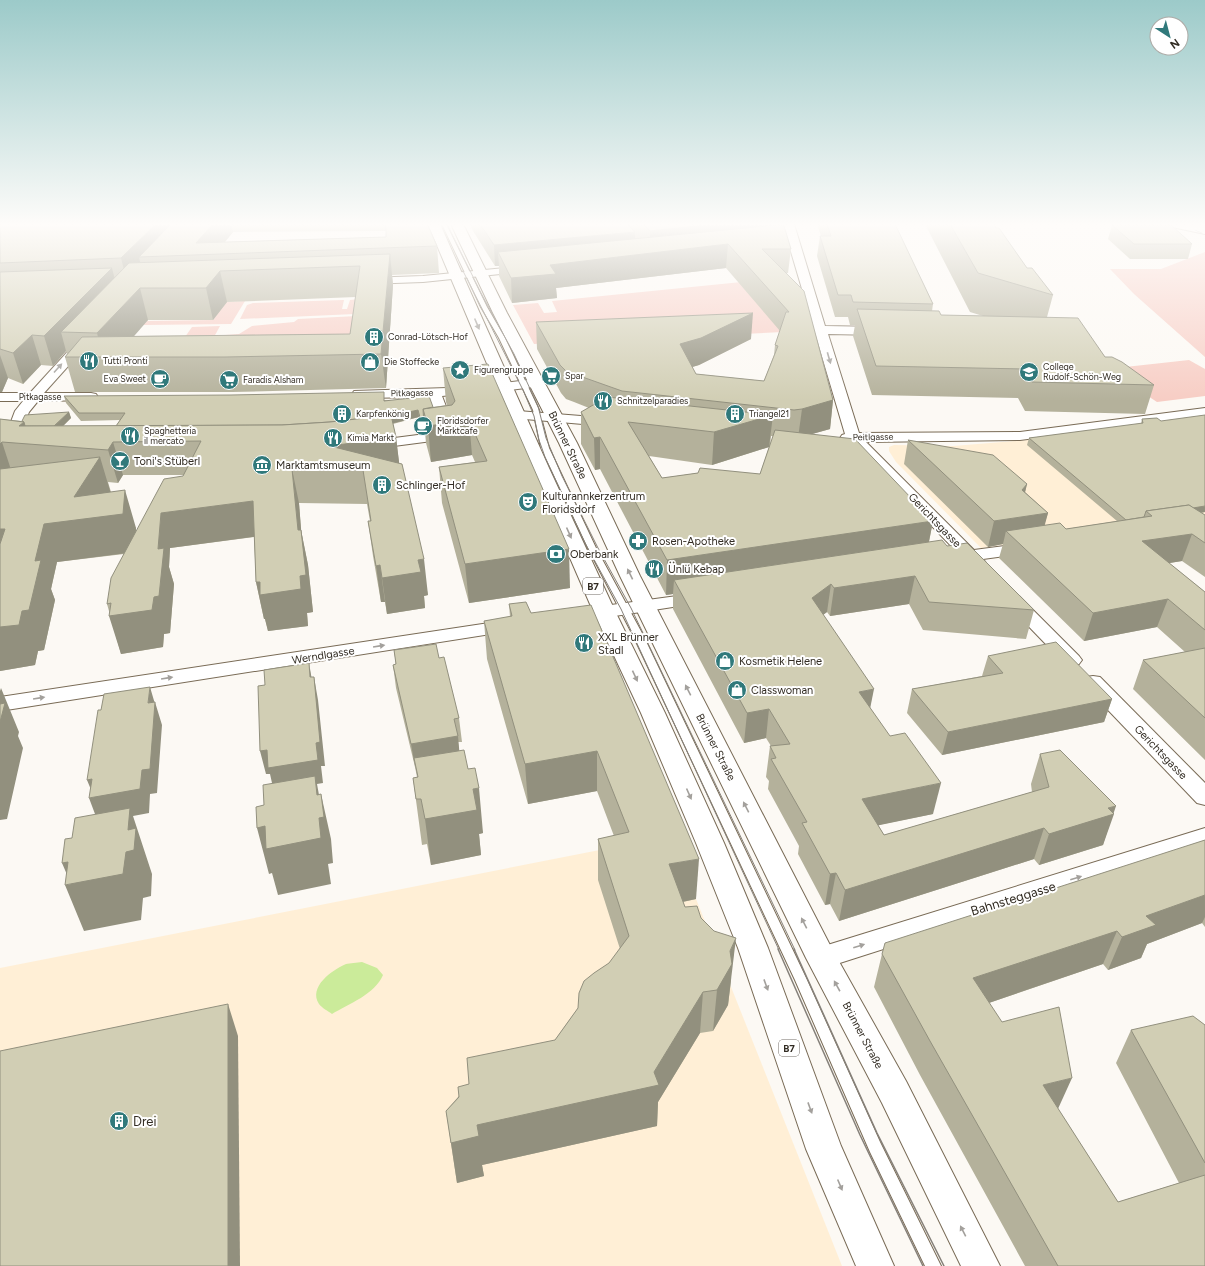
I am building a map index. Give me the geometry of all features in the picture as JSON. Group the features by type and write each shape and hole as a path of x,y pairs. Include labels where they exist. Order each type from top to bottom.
{"main road":[{"name":"Brünner Straße","path":"473,283 536,416 604,611 653,713 713,850 753,948 824,1149 875,1266"},
{"name":"Brünner Straße","path":"473,283 536,416 568,443 636,607 821,958 894,1092 981,1266"}],"street":[{"name":"Gerichtsgasse","path":"806,283 821,330 845,438 970,556 1205,797"},
{"path":"821,330 889,332"},
{"path":"28,449 12,447 10,443 22,411 32,398 90,335"},
{"path":"477,390 522,385"},
{"name":"Pitkagasse","path":"347,394 434,393 463,391"},
{"path":"360,446 450,435 434,393"},
{"name":"Pitkagasse","path":"0,397 103,397"},
{"name":"Peitlgasse","path":"845,438 975,438 1020,436 1205,412"},
{"path":"536,416 620,424"},
{"path":"939,561 1041,546"},
{"path":"574,616 712,596"},
{"name":"Werndlgasse","path":"0,704 528,623"},
{"name":"Bahnsteggasse","path":"821,958 1205,837"}],"lane":[{"name":"Brünner Straße","path":"536,416 545,448 592,548 636,607 876,1148 933,1266"}],"shaded area":[{"path":"731,283 784,283 804,331 534,344 513,305 538,303 544,313 557,312 552,301"},
{"path":"1124,283 1205,283 1205,357"},
{"path":"359,299 355,314 240,319 247,305 253,303 344,300 342,309 347,309 350,300"},
{"path":"245,301 231,324 143,325 147,321 213,320 226,302"},
{"path":"357,316 351,364 199,368 225,335 239,334 252,326 294,322 298,319"},
{"path":"220,326 214,337 185,337 192,327"},
{"path":"1189,360 1205,369 1205,396 1157,402 1107,369"},
{"path":"1205,416 1205,515 981,548 896,462 889,451 889,447 894,445 953,446 1027,440"},
{"path":"671,836 842,1266 0,1266 0,968"},
{"path":"362,962 377,968 383,975 374,988 361,998 332,1014 323,1008 316,998 319,985 323,980 334,970 346,964"}],"building":[{"path":"0,283 97,283 44,336 32,335 13,353 0,349"},
{"path":"109,283 210,283 206,288 140,288 97,333 61,332"},
{"path":"357,283 387,283 381,354 225,357 65,357 82,337 350,334"},
{"path":"763,283 796,283 804,291 833,400 794,410 622,391 566,371 560,365 536,322 753,313 701,338 680,344 696,374 764,381 778,346 775,345 786,312 789,312"},
{"path":"834,283 923,283 933,304 853,302 851,295 838,295"},
{"path":"1012,283 1044,283 1053,295"},
{"path":"857,309 939,311 941,315 1078,318 1105,357 1112,357 1122,362 1154,385 1032,382 1025,369 876,366"},
{"path":"488,364 569,549 465,564 439,467 487,461 469,420 428,426 423,409 452,405 455,401 443,368"},
{"path":"384,392 384,401 429,396 433,407 423,409 424,425 422,425 418,410 391,416 282,425 116,426 125,413 79,413 64,396 231,395"},
{"path":"607,397 773,415 714,432 628,422 662,478 698,473 700,468 760,474 775,430 855,439 933,521 667,560 600,437 594,438 581,412"},
{"path":"69,412 54,426 25,426 24,422 22,421 25,415"},
{"path":"391,415 396,437 330,446 402,464 424,559 418,560 421,572 382,578 380,565 376,566 368,521 371,521 363,470 292,469 298,530 301,530 306,575 300,576 301,589 260,595 260,582 256,582 253,501 161,513 158,549 164,548 159,596 154,597 152,610 109,616 111,603 107,604 111,578 164,479 183,476 201,441 113,442 108,450 2,442 0,444 0,419 24,422 19,426 282,425 330,422"},
{"path":"1205,415 1205,506 1193,508 1189,505 1146,511 1144,517 1126,520 1029,438 1143,423 1142,419 1157,418 1161,421"},
{"path":"908,440 993,455 1027,484 1022,490 1048,513 994,521"},
{"path":"100,457 74,497 125,490 123,514 44,524 35,561 41,560 29,610 22,611 19,625 0,627 0,544 5,529 0,529 0,469"},
{"path":"1189,505 1205,515 1205,543 1192,534 1142,541 1205,592 1205,630 1168,599 1093,613 1006,531 1060,523 1066,529 1152,516 1146,511"},
{"path":"942,540 947,546 967,543 1034,610 929,602 915,576 834,588 831,584 812,598 874,689 859,692 890,736 905,733 941,783 862,799 884,835 1049,787 1040,754 1060,750 1116,806 1108,808 1114,814 1049,834 1044,828 845,890 836,873 830,874 802,823 807,822 771,759 776,758 770,746 790,744 769,709 747,713 674,580"},
{"path":"526,602 531,613 591,605 699,859 669,864 685,907 697,906 701,918 714,931 736,938 730,951 732,964 717,990 703,992 654,1072 659,1085 477,1125 479,1136 451,1143 446,1111 459,1097 458,1087 469,1084 467,1058 555,1040 578,1008 579,993 584,981 609,963 629,936 598,839 629,832 597,751 525,764 484,621 512,616 509,604"},
{"path":"1056,642 1112,699 948,732 912,689 1003,673 988,656"},
{"path":"436,644 439,658 444,657 459,718 454,719 458,736 411,744 393,665 396,664 394,650"},
{"path":"1205,648 1205,718 1143,660"},
{"path":"309,663 310,677 314,677 320,742 316,743 318,760 268,768 267,750 260,751 258,686 265,685 264,670"},
{"path":"150,687 148,703 155,702 150,769 142,770 140,789 89,798 92,779 87,780 98,710 101,710 104,694"},
{"path":"5,703 0,722 0,704"},
{"path":"464,750 468,769 475,768 479,788 473,789 477,810 425,819 421,799 416,799 413,778 418,777 414,758"},
{"path":"315,776 317,795 321,794 324,817 319,818 321,838 266,849 265,826 257,828 256,807 264,805 263,785"},
{"path":"130,808 128,830 136,828 134,850 126,852 123,874 65,885 68,862 62,863 65,839 72,838 75,818"},
{"path":"1205,840 1205,895 1146,916 1156,925 1122,937 1117,931 973,978 1002,1022 1059,1007 1072,1078 1043,1085 1118,1202 1205,1175 1205,1266 1058,1266 882,954 885,943"},
{"name":"Drei","path":"228,1004 228,1266 0,1266 0,1051"},
{"path":"1193,1016 1205,1025 1205,1163 1131,1030"}],"tram line":[{"path":"469,283 523,390 534,416 539,440 545,457 585,543 621,609 779,950"},
{"path":"476,283 514,354 538,406 546,438 562,476 598,548 631,608 795,950"},
{"path":"778,949 860,1135 923,1266"},
{"path":"794,949 877,1133 944,1266"}],"place":[{"name":"Conrad-Lötsch-Hof","path":"374,337"},
{"name":"Tutti Pronti","path":"89,361"},
{"name":"Die Stoffecke","path":"370,362"},
{"name":"Figurengruppe","path":"460,370"},
{"name":"College Rudolf-Schön-Weg","path":"1029,372"},
{"name":"Spar","path":"551,376"},
{"name":"Eva Sweet","path":"160,379"},
{"name":"Faradis Alsham","path":"229,380"},
{"name":"Schnitzelparadies","path":"603,401"},
{"name":"Karpfenkönig","path":"342,414"},
{"name":"Triangel21","path":"735,414"},
{"name":"Floridsdorfer Marktcafe","path":"423,426"},
{"name":"Spaghetteria il mercato","path":"130,436"},
{"name":"Kimia Markt","path":"333,438"},
{"name":"Toni's Stüberl","path":"120,461"},
{"name":"Marktamtsmuseum","path":"262,465"},
{"name":"Schlinger-Hof","path":"382,485"},
{"name":"Kulturannkerzentrum Floridsdorf","path":"528,502"},
{"name":"Rosen-Apotheke","path":"638,541"},
{"name":"Oberbank","path":"556,554"},
{"name":"Ünlü Kebap","path":"654,569"},
{"name":"XXL Brünner Stadl","path":"584,643"},
{"name":"Kosmetik Helene","path":"725,661"},
{"name":"Classwoman","path":"737,690"},
{"name":"Drei","path":"119,1121"}]}
